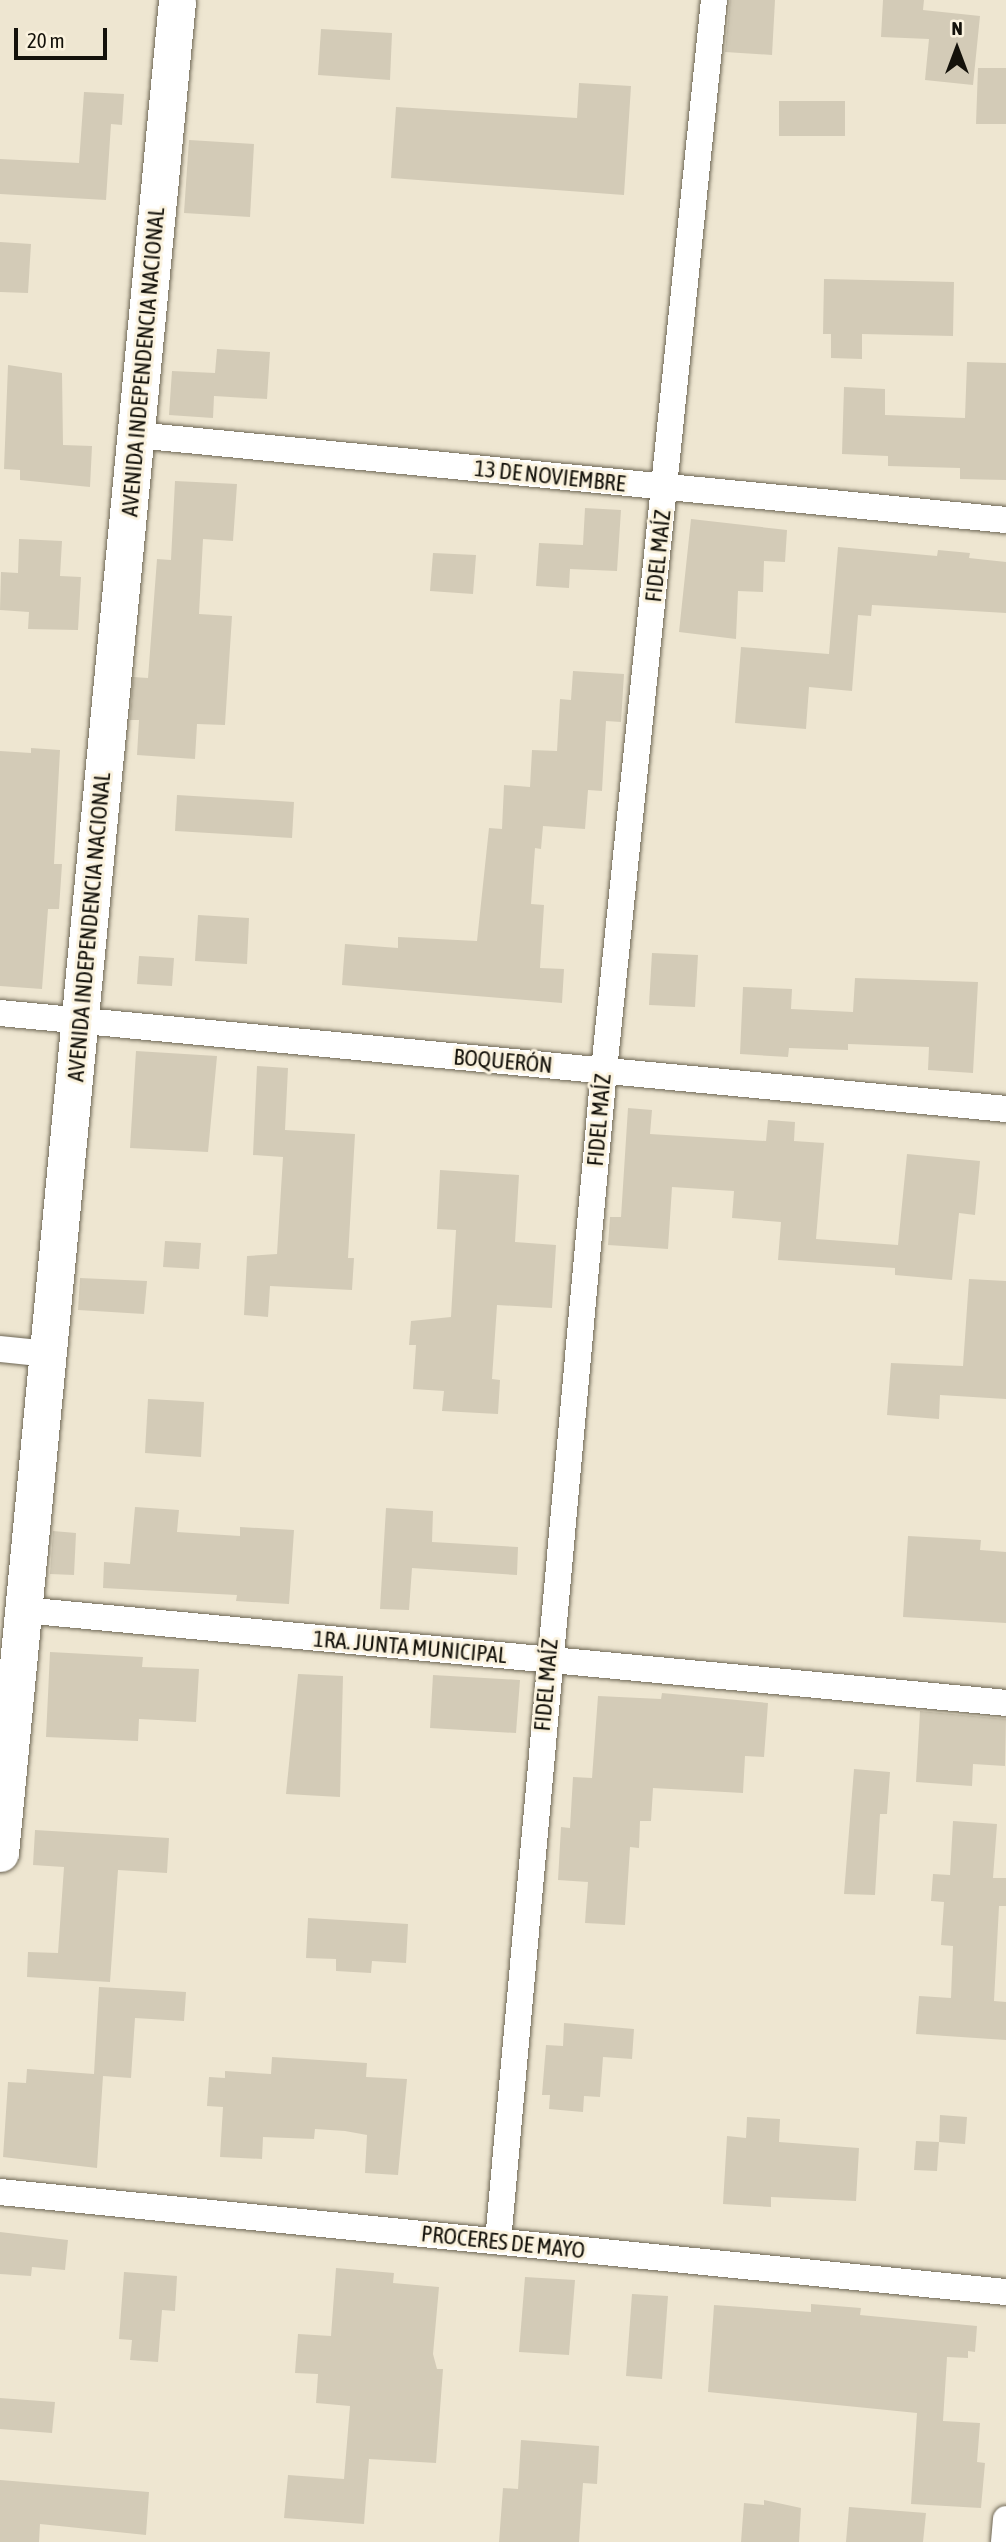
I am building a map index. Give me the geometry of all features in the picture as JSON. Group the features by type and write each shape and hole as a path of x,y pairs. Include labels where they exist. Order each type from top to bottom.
{"main road":[{"name":"AVENIDA INDEPENDENCIA NACIONAL","path":"0,1853 177,0"}],"street":[{"name":"FIDEL MAÍZ","path":"498,2241 548,1660 604,1070 715,0"},
{"name":"13 DE NOVIEMBRE","path":"136,435 1006,520"},
{"name":"BOQUERÓN","path":"0,1013 1006,1109"},
{"path":"0,1349 48,1354"},
{"name":"1RA. JUNTA MUNICIPAL","path":"23,1610 1006,1703"},
{"name":"PROCERES DE MAYO","path":"0,2192 1006,2292"},
{"path":"1004,2542 1006,2519"}],"building":[{"path":"730,0 775,0 772,55 725,52"},
{"path":"883,0 924,0 923,10 980,16 973,85 925,80 929,39 881,37"},
{"path":"321,29 392,33 390,80 318,75"},
{"path":"978,68 1006,68 1006,124 976,124"},
{"path":"579,83 631,86 624,195 391,178 396,107 577,118"},
{"path":"84,92 124,94 122,125 111,124 106,200 0,194 0,159 79,163"},
{"path":"779,101 845,101 845,136 779,136"},
{"path":"189,140 254,144 250,217 184,213"},
{"path":"0,242 31,244 28,293 0,292"},
{"path":"824,279 954,282 953,336 862,334 862,359 831,358 831,334 823,334"},
{"path":"217,349 270,352 267,399 214,396 213,418 169,415 172,371 215,373"},
{"path":"967,362 1006,363 1006,480 960,479 960,468 888,466 888,456 842,454 844,387 885,389 885,415 965,418"},
{"path":"8,365 62,373 63,445 92,446 90,487 20,480 20,470 4,469"},
{"path":"175,481 237,484 233,541 203,539 199,614 232,616 225,725 197,724 195,759 137,755 139,720 130,720 133,677 148,678 157,559 171,560"},
{"path":"585,508 621,510 617,571 570,569 569,588 536,586 539,543 583,545"},
{"path":"691,519 787,530 785,562 764,561 763,592 738,591 736,639 679,632"},
{"path":"19,539 62,541 60,576 81,577 78,630 28,629 29,612 0,610 1,572 18,573"},
{"path":"838,547 937,556 938,550 970,553 969,558 1006,562 1006,613 872,605 871,616 858,615 852,691 809,687 806,729 735,723 741,647 829,654"},
{"path":"433,553 476,555 473,594 430,591"},
{"path":"573,671 624,674 621,722 606,721 602,791 588,790 585,829 543,826 541,849 535,848 531,904 544,905 540,968 564,969 562,1003 342,985 345,944 398,948 398,937 477,941 489,828 502,829 504,785 530,787 532,750 557,751 560,699 571,700"},
{"path":"31,748 60,750 54,864 62,864 59,909 48,909 42,989 0,986 0,751 31,753"},
{"path":"177,795 294,802 292,838 175,831"},
{"path":"198,915 249,918 247,964 195,961"},
{"path":"652,953 698,955 695,1007 649,1005"},
{"path":"139,956 174,958 172,986 137,984"},
{"path":"855,978 978,982 973,1073 928,1070 929,1047 848,1044 848,1050 789,1048 788,1057 740,1054 743,987 792,989 791,1009 853,1012"},
{"path":"136,1051 217,1056 208,1152 130,1148"},
{"path":"257,1066 288,1068 285,1130 355,1134 348,1258 354,1258 352,1290 270,1286 268,1317 244,1315 247,1256 277,1254 283,1157 253,1155"},
{"path":"628,1108 652,1110 650,1134 766,1141 768,1120 795,1122 794,1141 824,1143 816,1239 898,1245 907,1154 980,1161 975,1215 959,1213 952,1280 895,1275 895,1268 778,1260 781,1222 732,1218 734,1191 672,1187 668,1249 608,1245 610,1217 621,1217"},
{"path":"440,1170 519,1175 515,1242 556,1245 552,1308 497,1305 492,1379 500,1380 498,1414 442,1411 444,1391 413,1389 416,1345 409,1345 411,1321 451,1317 456,1230 437,1229"},
{"path":"165,1241 201,1243 199,1269 163,1267"},
{"path":"80,1278 147,1281 144,1314 78,1310"},
{"path":"969,1279 1006,1281 1006,1399 940,1395 939,1419 887,1415 891,1363 963,1366"},
{"path":"148,1399 204,1402 201,1457 145,1453"},
{"path":"135,1507 179,1510 177,1532 240,1536 240,1527 294,1530 289,1604 236,1601 237,1595 103,1588 104,1562 130,1564"},
{"path":"386,1508 433,1511 432,1542 518,1547 517,1575 412,1568 409,1610 380,1609"},
{"path":"53,1531 76,1533 74,1575 50,1574"},
{"path":"908,1536 981,1540 980,1550 1006,1552 1006,1623 903,1617"},
{"path":"50,1652 143,1657 142,1667 199,1669 196,1722 139,1719 138,1741 46,1737"},
{"path":"298,1674 343,1676 340,1797 286,1794"},
{"path":"433,1675 520,1680 516,1733 430,1728"},
{"path":"662,1693 768,1703 764,1757 745,1756 743,1793 653,1788 651,1821 640,1821 639,1848 630,1847 625,1925 585,1923 588,1882 558,1880 561,1827 570,1828 573,1777 592,1778 598,1696 661,1699"},
{"path":"920,1711 1006,1719 1005,1766 973,1764 972,1786 916,1782"},
{"path":"854,1769 890,1772 887,1814 880,1814 875,1895 844,1894"},
{"path":"953,1821 997,1824 993,1878 1006,1878 1006,1906 999,1906 994,2001 1006,2002 1006,2040 916,2034 919,1996 951,1998 953,1946 941,1945 944,1902 931,1901 933,1874 950,1875"},
{"path":"35,1830 169,1838 167,1873 118,1870 110,1982 27,1977 28,1952 58,1953 64,1867 33,1865"},
{"path":"308,1918 408,1924 406,1963 372,1961 371,1973 336,1971 336,1959 306,1958"},
{"path":"99,1987 186,1992 184,2021 135,2018 131,2078 103,2076 97,2168 3,2157 8,2082 26,2083 27,2069 94,2074"},
{"path":"564,2023 634,2029 632,2059 603,2057 600,2097 584,2096 583,2112 549,2109 550,2095 542,2095 546,2045 563,2046"},
{"path":"272,2057 367,2063 366,2077 407,2079 398,2175 365,2173 367,2135 345,2131 315,2129 314,2139 263,2137 262,2159 220,2157 223,2107 207,2106 209,2077 225,2078 225,2071 271,2074"},
{"path":"940,2115 967,2117 965,2144 939,2142"},
{"path":"747,2117 780,2119 779,2142 859,2148 856,2201 771,2197 771,2207 723,2204 727,2136 746,2138"},
{"path":"916,2141 939,2142 937,2171 914,2170"},
{"path":"0,2232 68,2240 65,2270 32,2267 31,2276 0,2274"},
{"path":"336,2268 394,2273 393,2283 439,2287 433,2354 437,2369 443,2369 436,2463 369,2459 364,2524 284,2518 288,2475 344,2479 350,2406 316,2403 318,2374 295,2373 298,2334 331,2336"},
{"path":"124,2272 177,2276 175,2311 162,2310 158,2362 130,2360 132,2340 119,2339"},
{"path":"525,2277 575,2280 569,2355 519,2352"},
{"path":"632,2294 668,2296 662,2379 626,2376"},
{"path":"811,2304 861,2308 860,2315 977,2326 975,2352 968,2351 968,2358 947,2357 943,2421 980,2423 977,2462 985,2463 981,2508 911,2504 917,2413 708,2392 714,2305 811,2312"},
{"path":"0,2398 55,2402 52,2433 0,2429"},
{"path":"521,2440 599,2446 597,2484 583,2483 579,2542 499,2542 503,2488 518,2489"},
{"path":"0,2480 149,2492 146,2535 40,2524 39,2542 0,2542"},
{"path":"764,2500 801,2508 799,2542 741,2542 744,2503 764,2505"},
{"path":"849,2507 926,2513 923,2542 846,2542"}]}
